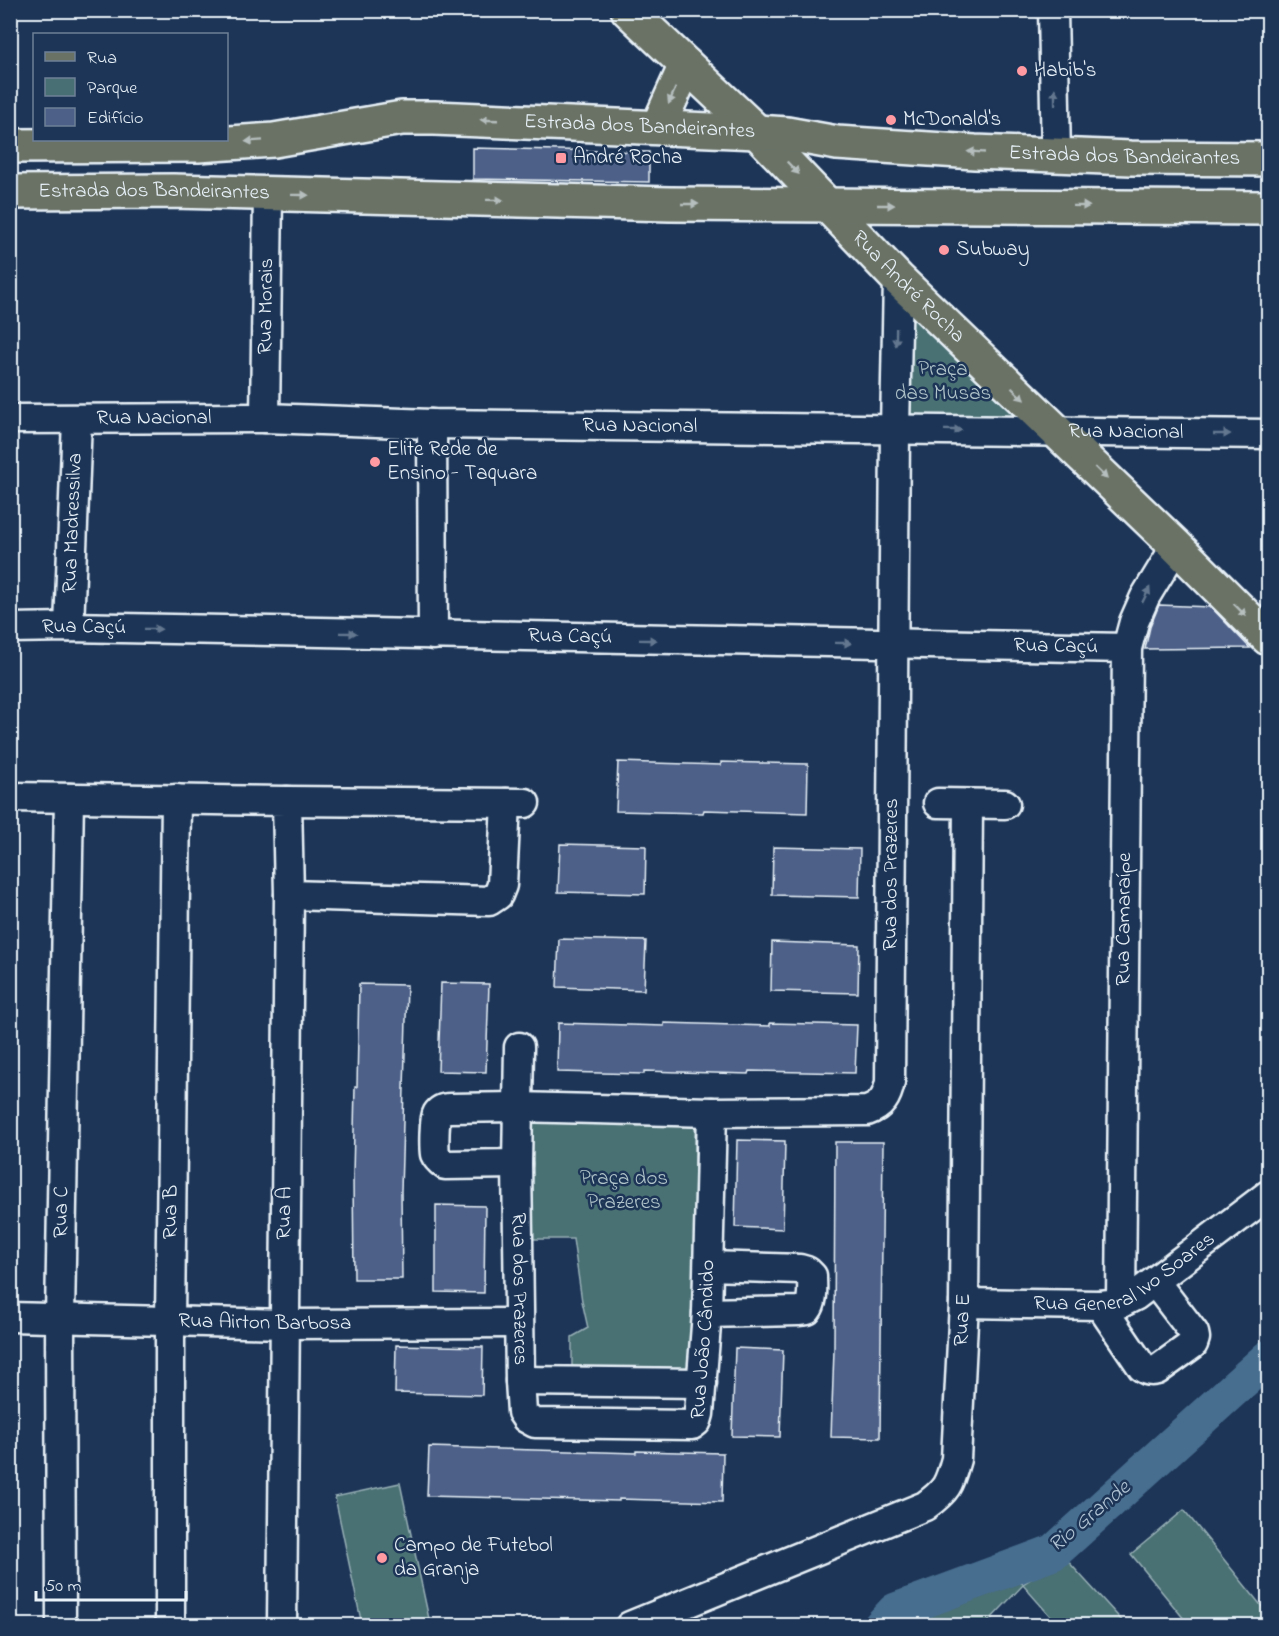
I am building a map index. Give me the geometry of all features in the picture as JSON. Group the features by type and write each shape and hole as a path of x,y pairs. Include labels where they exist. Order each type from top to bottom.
{"main road":[{"name":"Rua André Rocha","path":"627,10 757,132 898,279 1269,638"},
{"path":"658,127 686,65"},
{"name":"Estrada dos Bandeirantes","path":"10,146 231,143 274,140 402,118 434,118 757,132 787,134 837,143 1056,156 1269,159"},
{"name":"Estrada dos Bandeirantes","path":"10,192 173,191 646,203 1269,208"}],"street":[{"path":"1053,10 1056,156"},
{"name":"Rua Morais","path":"265,418 268,194"},
{"name":"Rua dos Prazeres","path":"517,1164 445,1165 438,1160 435,1154 438,1113 443,1108 517,1107 712,1112 867,1111 883,1102 888,1092 891,1002 898,279"},
{"name":"Rua Nacional","path":"10,419 265,418 432,424 1269,434"},
{"name":"Rua Madressilva","path":"69,627 77,420"},
{"path":"432,424 433,635"},
{"name":"Rua Camaraípe","path":"1110,1304 1127,648 1134,622 1145,597 1176,546"},
{"name":"Rua Caçú","path":"10,628 69,627 1127,648"},
{"path":"10,797 516,803 502,885 498,895 489,901 289,896"},
{"name":"Rua C","path":"61,1626 60,1318 69,798"},
{"name":"Rua B","path":"170,1626 170,1322 176,799"},
{"name":"Rua A","path":"282,1626 289,896 287,801"},
{"path":"938,803 1005,804"},
{"name":"Rua E","path":"630,1626 925,1506 941,1495 950,1481 956,1460 964,1303 968,804"},
{"name":"Rua dos Prazeres","path":"519,1047 518,1323 522,1412"},
{"name":"Rua João Cândido","path":"522,1412 526,1418 536,1423 692,1425 697,1421 707,1313 712,1112"},
{"name":"Rua General Ivo Soares","path":"964,1303 1110,1304 1135,1296 1269,1195"},
{"path":"707,1313 807,1310 811,1304 812,1289 812,1276 807,1270 709,1266"},
{"path":"1110,1304 1142,1367 1147,1371 1157,1370 1193,1344 1195,1338 1194,1333 1155,1282"},
{"name":"Rua Airton Barbosa","path":"10,1317 284,1324 518,1323"},
{"path":"520,1381 702,1383"}],"green space":[{"name":"Praça das Musas","path":"910,297 1029,418 907,418"},
{"name":"Praça dos Prazeres","path":"520,1119 695,1119 694,1372 572,1372 572,1337 588,1328 573,1239 520,1239"},
{"name":"Campo de Futebol da Granja","path":"400,1483 429,1619 400,1625 362,1625 335,1497"},
{"path":"1184,1510 1268,1614 1268,1625 1189,1625 1131,1554"},
{"path":"1065,1558 1126,1625 1058,1625 1023,1585 985,1625 894,1625 900,1618 1009,1578 1023,1584"}],"building":[{"name":"André Rocha","path":"473,148 649,152 649,182 473,179"},
{"path":"1159,605 1211,607 1250,648 1145,649 1150,627"},
{"path":"618,762 721,765 721,762 808,764 807,813 704,810 703,813 616,811"},
{"path":"560,844 646,846 645,894 558,892"},
{"path":"773,847 860,849 859,897 772,895"},
{"path":"559,939 646,941 644,990 557,987"},
{"path":"772,942 859,945 858,993 771,991"},
{"path":"441,983 489,984 486,1072 438,1071"},
{"path":"359,984 407,985 401,1191 402,1279 354,1279 353,1175"},
{"path":"558,1023 664,1026 664,1023 770,1026 770,1023 857,1025 855,1073 557,1072"},
{"path":"737,1140 785,1141 783,1229 735,1227"},
{"path":"835,1142 883,1142 880,1438 831,1437 834,1350"},
{"path":"436,1205 485,1206 484,1293 436,1292"},
{"path":"396,1345 483,1347 482,1395 395,1393"},
{"path":"735,1348 783,1350 780,1437 732,1436"},
{"path":"429,1447 723,1453 722,1502 427,1496"}],"waterway":[{"name":"Rio Grande","path":"881,1626 895,1611 1054,1552 1268,1358"}],"place":[{"name":"Habib's","path":"1022,71"},
{"name":"McDonald's","path":"891,120"},
{"name":"André Rocha","path":"561,158"},
{"name":"Subway","path":"944,250"},
{"name":"Elite Rede de Ensino - Taquara","path":"375,462"},
{"name":"Campo de Futebol da Granja","path":"382,1558"}]}
